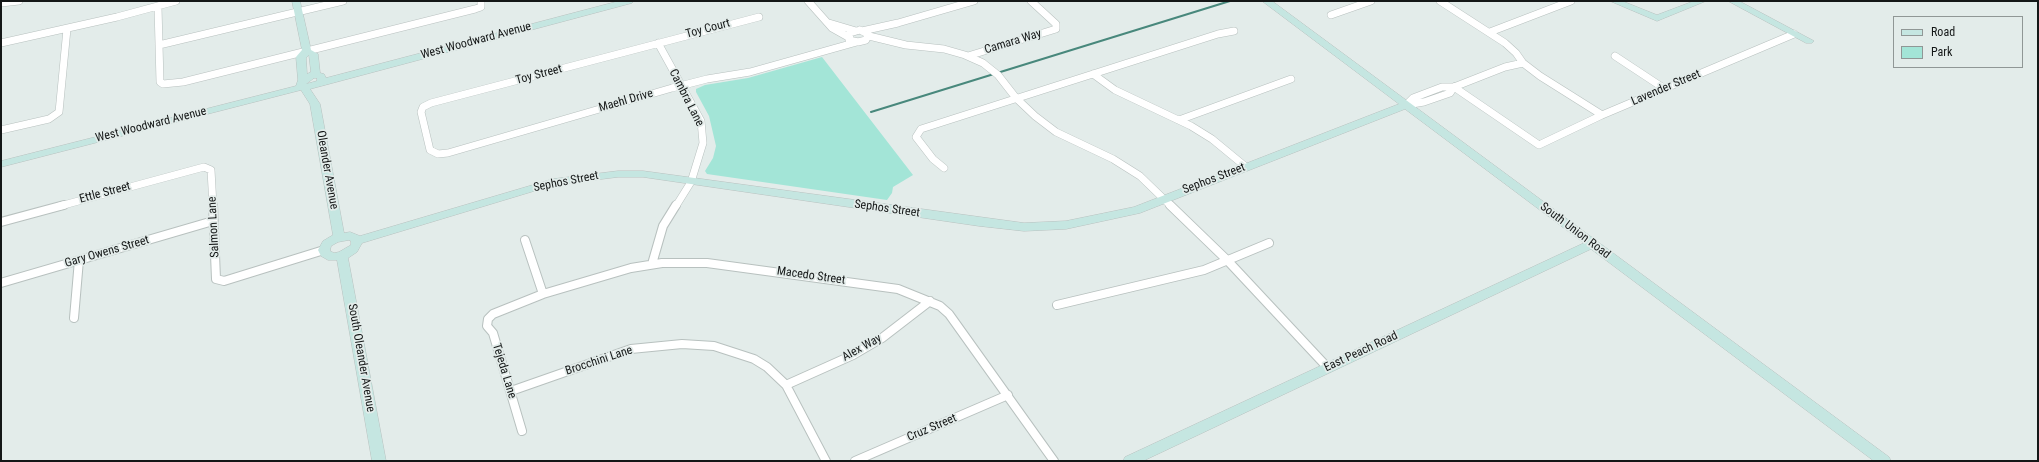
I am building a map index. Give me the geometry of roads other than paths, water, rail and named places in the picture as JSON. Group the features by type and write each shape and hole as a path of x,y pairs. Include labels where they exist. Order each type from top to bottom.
{"street":[{"path":"1,3 19,1"},
{"path":"1,43 67,29 176,1"},
{"path":"296,1 300,12 307,51"},
{"path":"159,45 343,1"},
{"path":"158,6 160,82 164,84 183,82 475,9 480,7 481,1"},
{"name":"West Woodward Avenue","path":"320,79 612,1"},
{"path":"808,1 821,17 828,22 897,44"},
{"path":"859,31 898,23 974,1"},
{"name":"Camara Way","path":"968,56 1056,29 1057,26 1031,1"},
{"name":"South Union Road","path":"1266,1 1884,461"},
{"path":"1331,15 1371,1"},
{"path":"1440,1 1490,32 1516,53 1523,63 1602,116"},
{"path":"1490,32 1571,1"},
{"path":"1614,1 1657,18 1702,1"},
{"path":"1732,1 1809,41"},
{"name":"West Woodward Avenue","path":"320,79 625,2"},
{"name":"Toy Court","path":"658,43 746,19 760,17"},
{"path":"828,22 832,28 852,41 944,49 968,56 983,63 998,75 1016,98 1035,116 1056,132 1113,159 1140,176 1228,261 1328,368"},
{"path":"859,42 866,40 869,35 898,23"},
{"path":"1,130 49,119 59,112 67,29"},
{"path":"881,39 881,35 884,30"},
{"name":"Maehl Drive","path":"815,53 848,37 850,33 859,31"},
{"path":"944,168 933,159 916,137 921,129 1218,34 1234,31"},
{"name":"Lavender Street","path":"1454,87 1538,145 1794,34"},
{"name":"Maehl Drive","path":"438,154 448,153 464,147 680,85 750,72 859,42"},
{"name":"Cambra Lane","path":"652,264 663,226 691,182 702,153 704,132 701,121 658,43"},
{"name":"Toy Street","path":"438,154 431,152 430,150 422,109 431,103 658,43"},
{"path":"307,51 300,57 302,84 320,79"},
{"name":"Oleander Avenue","path":"307,51 313,54 320,79 319,99 315,104"},
{"path":"1615,56 1665,89"},
{"path":"1406,105 1430,100 1450,93 1454,87 1505,67 1523,63"},
{"path":"1093,74 1115,90 1179,120 1212,139 1246,167"},
{"path":"1179,120 1291,79"},
{"name":"Oleander Avenue","path":"302,84 315,104 339,237"},
{"name":"West Woodward Avenue","path":"1,159 302,84"},
{"name":"West Woodward Avenue","path":"1,164 302,84"},
{"name":"Sephos Street","path":"357,241 533,187 575,178 618,174 643,174 691,182 1024,227 1066,225 1100,219 1136,210 1406,105"},
{"name":"Salmon Lane","path":"209,168 212,170 216,279 224,281 324,250"},
{"name":"Ettle Street","path":"1,222 190,170 209,168"},
{"name":"Gary Owens Street","path":"1,283 213,221"},
{"path":"350,236 357,241 353,249 342,256 328,256 324,250 330,241 339,237 350,236"},
{"path":"525,240 543,294"},
{"path":"1057,305 1177,277 1228,261 1269,243"},
{"name":"East Peach Road","path":"1130,461 1592,244"},
{"name":"South Oleander Avenue","path":"342,256 379,461"},
{"path":"74,318 79,260"},
{"name":"Macedo Street","path":"493,314 543,294 611,273 652,264 689,262 731,265 898,289 930,300 949,314 1054,461"},
{"name":"Alex Way","path":"786,385 853,355 882,338 930,300"},
{"name":"Tejeda Lane","path":"493,314 488,319 487,326 493,333 522,430"},
{"name":"Brocchini Lane","path":"511,391 631,349 682,344 714,346 754,359 767,367 786,385 826,461"},
{"name":"Cruz Street","path":"855,461 1008,395"}],"waterway":[{"path":"871,112 1230,1"}]}
